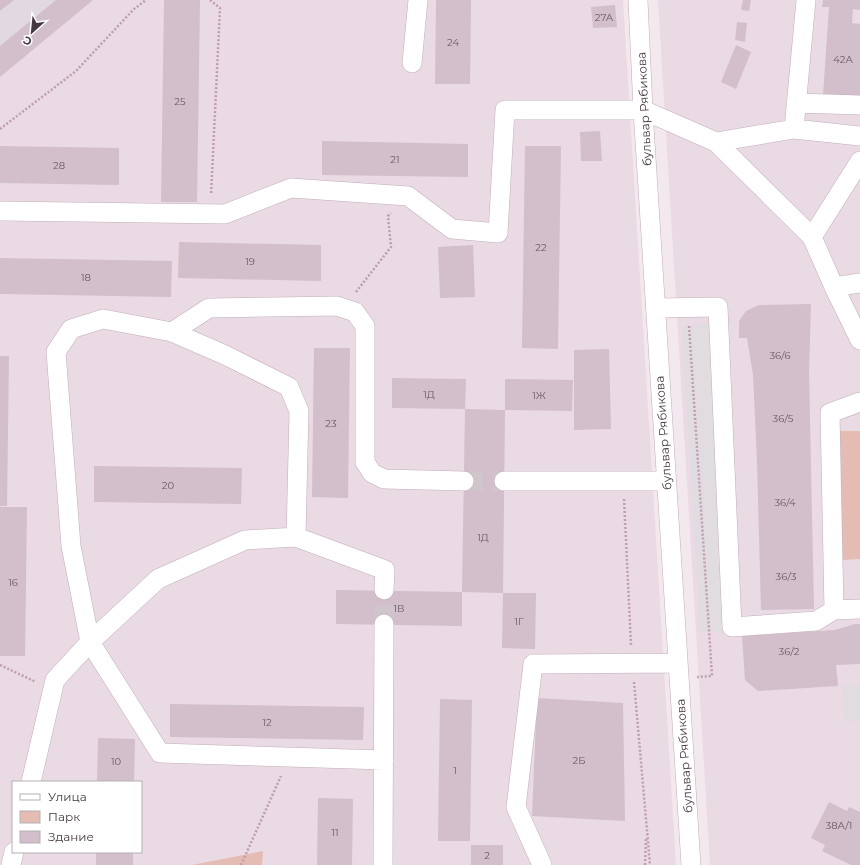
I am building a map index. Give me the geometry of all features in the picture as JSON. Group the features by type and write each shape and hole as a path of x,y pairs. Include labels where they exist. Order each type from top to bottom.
{"street":[{"path":"412,63 418,0"},
{"name":"бульвар Рябикова","path":"638,0 643,110 691,865"},
{"path":"794,129 806,0"},
{"path":"796,103 860,105"},
{"path":"0,211 225,214 291,188 408,196 452,229 498,233 505,110 643,110 716,142 812,237 860,340"},
{"path":"716,142 794,129 860,136"},
{"path":"812,237 860,161"},
{"path":"834,287 860,283"},
{"path":"172,332 209,308 337,306 355,312 365,326 365,462 372,473 384,479 464,481"},
{"path":"656,308 718,308 732,627 816,622 834,610 860,609"},
{"path":"296,537 299,411 289,387 225,355 172,332 103,319 71,329 56,352 71,546 90,642 160,753 384,760"},
{"path":"834,610 830,413 860,402"},
{"path":"504,481 666,482"},
{"path":"31,781 55,680 90,642 158,579 245,540 296,537 385,570 384,590"},
{"path":"383,865 384,624"},
{"path":"542,865 516,807 533,664 678,663"},
{"path":"11,865 14,853"}],"path":[{"path":"0,129 76,71 134,9 146,0"},
{"path":"210,0 220,8 210,214"},
{"path":"344,308 391,248 388,216 408,196"},
{"path":"689,321 712,676 695,677"},
{"path":"0,665 53,690"},
{"path":"241,865 281,776"},
{"path":"645,865 647,828"}],"shaded area":[{"path":"0,0 93,0 0,77"},
{"path":"21,0 623,0 676,865 0,865 0,13"},
{"path":"658,0 860,0 860,865 710,865"},
{"path":"718,321 734,633 700,631 682,327"},
{"path":"860,684 860,720 845,722 842,686"}],"green space":[{"path":"838,431 860,431 860,559 842,560"},
{"path":"263,851 262,865 192,865"}],"building":[{"path":"0,0 14,0 0,11"},
{"path":"56,0 93,0 0,77 0,46"},
{"path":"164,0 200,0 197,202 161,202"},
{"path":"436,0 471,0 470,84 435,84"},
{"path":"743,0 751,0 749,11 741,10"},
{"path":"823,0 860,0 860,10 853,9 852,23 860,24 860,97 823,95 829,7 822,7"},
{"path":"615,5 617,27 593,28 591,7"},
{"path":"737,22 747,23 745,42 735,40"},
{"path":"736,45 751,52 736,89 721,82"},
{"path":"600,131 602,161 581,161 580,132"},
{"path":"322,141 468,144 468,177 322,175"},
{"path":"0,146 119,148 119,185 0,183"},
{"path":"525,146 561,146 558,349 522,348"},
{"path":"179,242 321,245 321,281 178,278"},
{"path":"473,245 475,297 440,298 438,247"},
{"path":"0,258 172,261 171,297 0,294"},
{"path":"811,304 809,372 814,609 761,610 753,375 747,338 739,338 739,321 746,311 759,305"},
{"path":"314,348 350,348 348,498 312,497"},
{"path":"609,349 611,429 574,430 574,350"},
{"path":"0,356 9,356 7,506 0,506"},
{"path":"392,378 466,379 465,409 392,408"},
{"path":"505,379 573,380 572,411 505,410"},
{"path":"465,409 505,410 503,593 462,592"},
{"path":"94,466 242,468 241,504 94,502"},
{"path":"0,507 27,507 25,656 0,656"},
{"path":"336,590 462,592 462,626 336,624"},
{"path":"503,593 536,593 535,649 502,648"},
{"path":"860,624 860,664 836,665 838,686 758,691 745,680 742,636 835,630"},
{"path":"537,698 623,703 625,821 532,816"},
{"path":"440,699 472,700 470,841 438,841"},
{"path":"170,704 364,707 363,740 170,737"},
{"path":"98,738 135,739 134,781 97,781"},
{"path":"318,798 353,799 352,865 317,865"},
{"path":"829,802 847,811 849,807 860,812 860,865 851,865 822,851 825,845 811,838"},
{"path":"471,845 503,845 503,865 471,865"},
{"path":"96,853 133,853 133,865 96,865"}],"tunnel":[{"path":"464,481 504,481"},
{"path":"384,590 384,624"}]}
